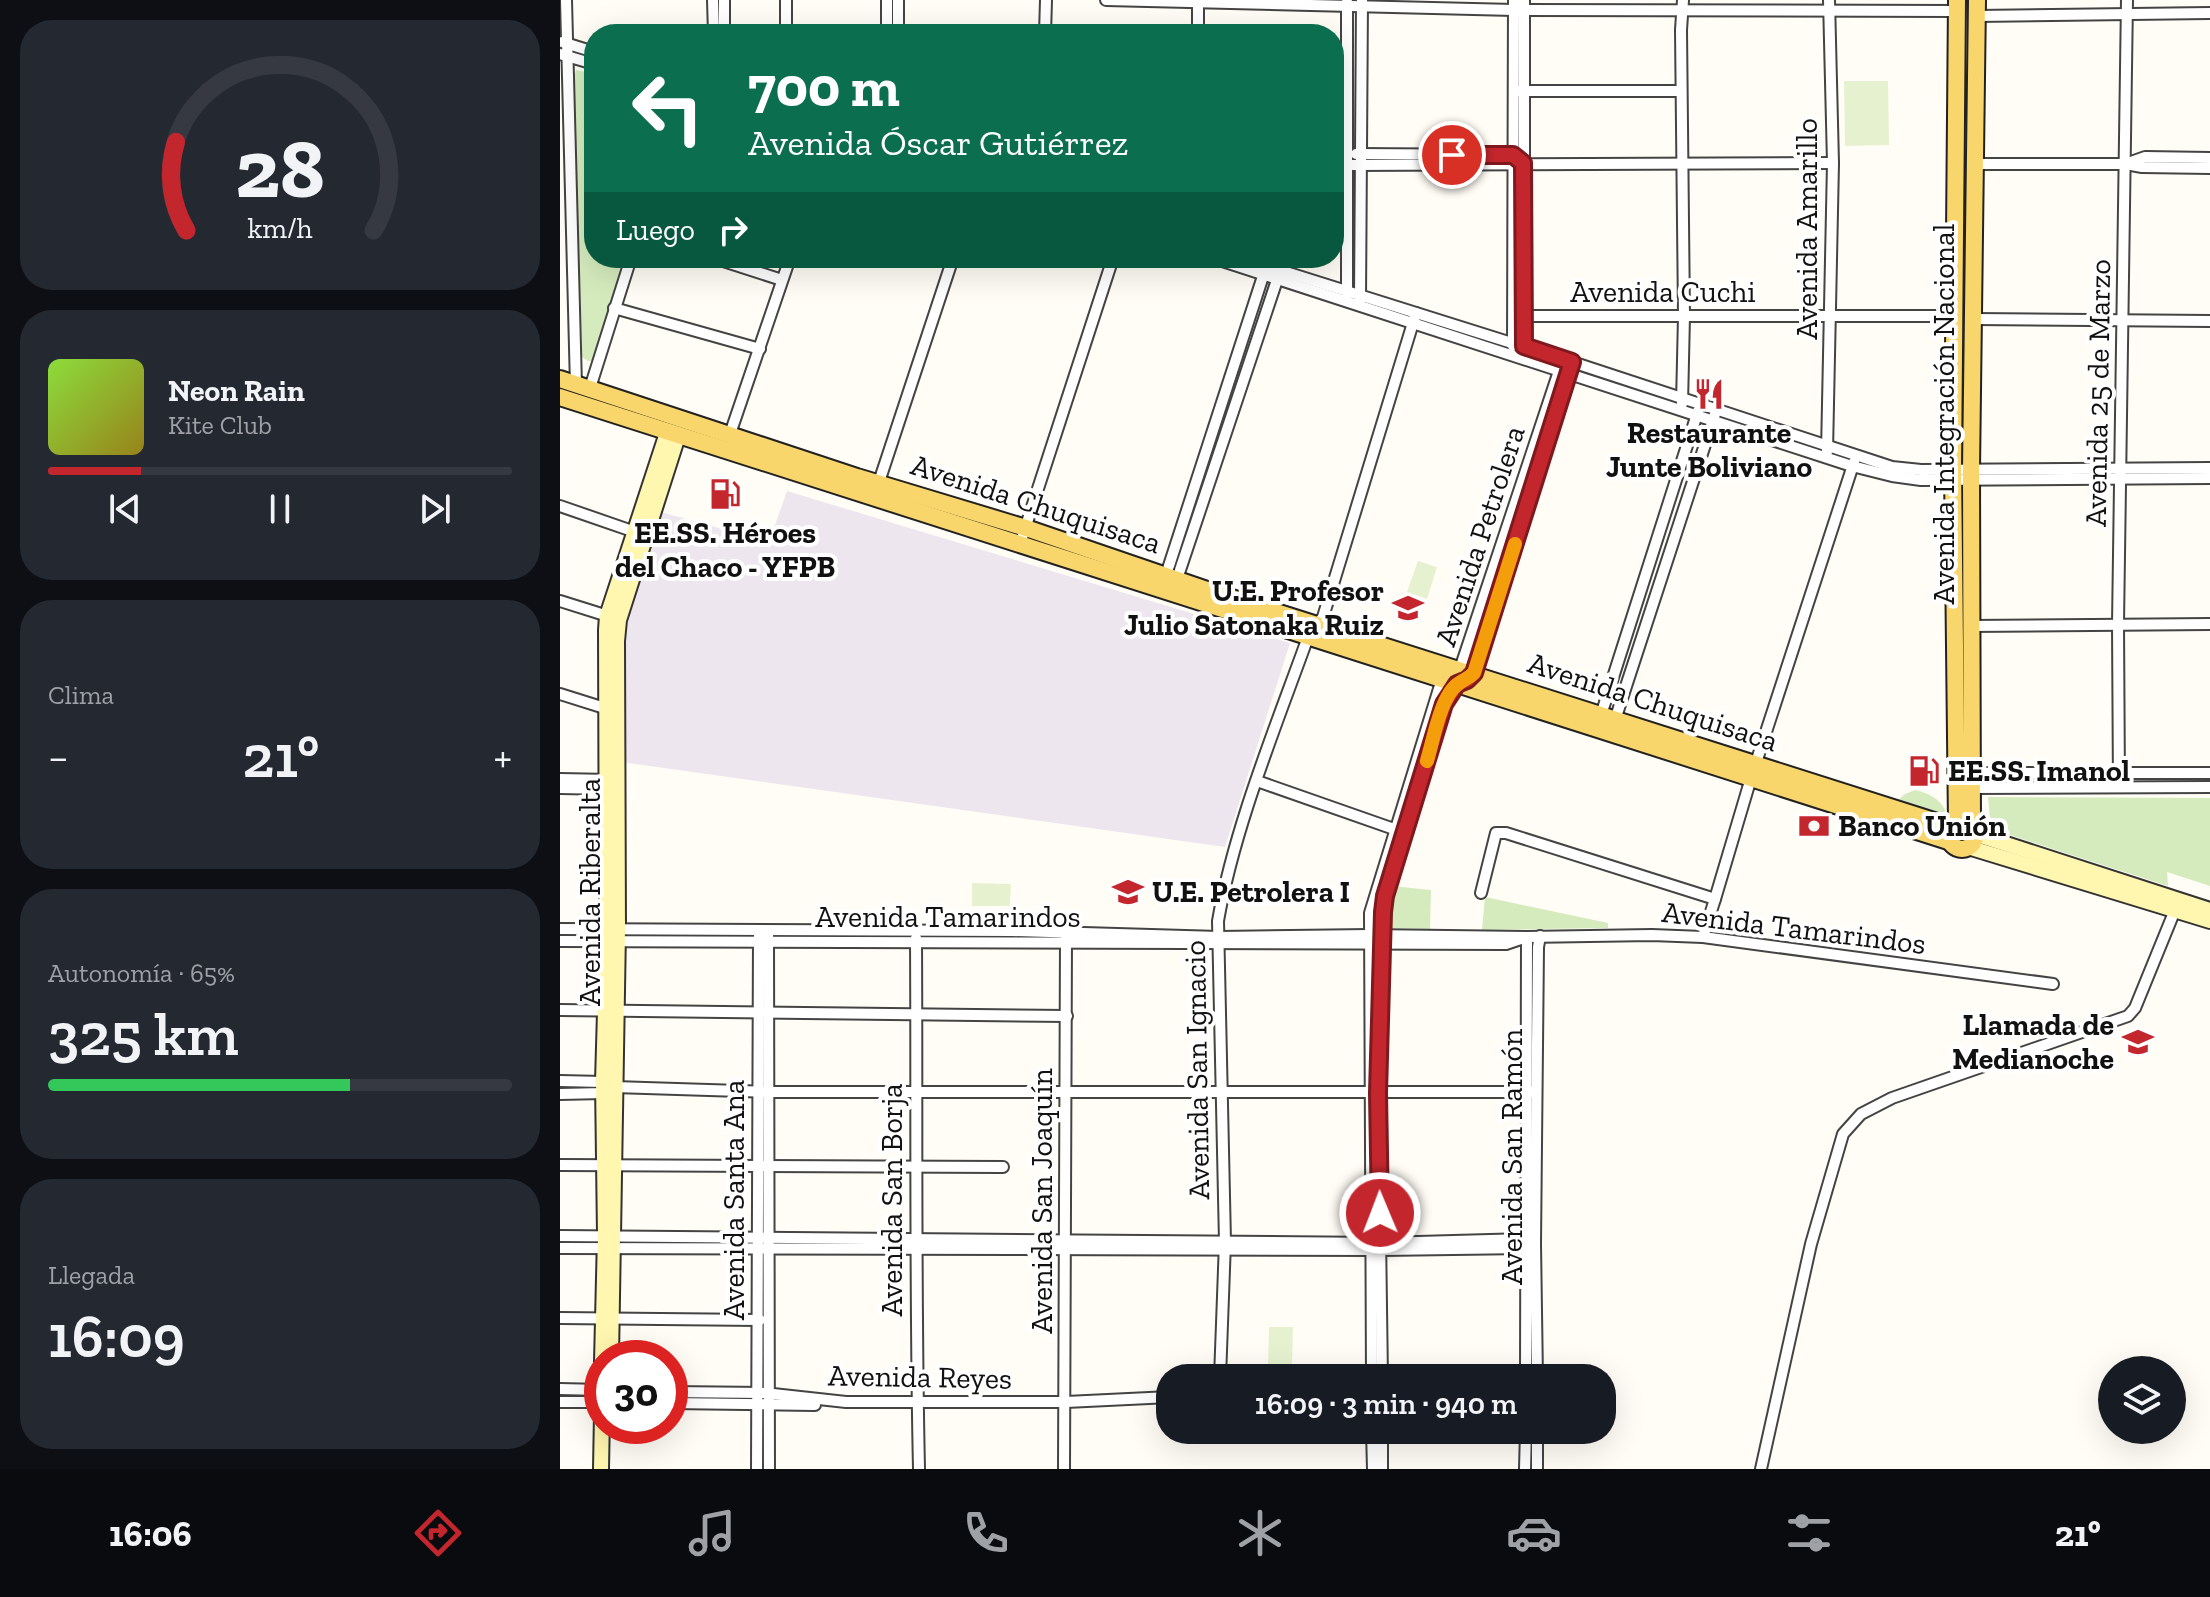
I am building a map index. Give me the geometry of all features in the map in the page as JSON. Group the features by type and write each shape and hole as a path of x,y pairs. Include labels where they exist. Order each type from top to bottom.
{"main road":[{"name":"Avenida Integración Nacional","path":"1957,5 1953,475 1963,834"},
{"name":"Avenida Integración Nacional","path":"1963,834 1972,780 1970,626 1977,8"},
{"name":"Avenida Chuquisaca","path":"571,390 730,434 876,490"},
{"name":"Avenida Chuquisaca","path":"571,390 673,434 876,490 1753,771 1963,834"},
{"name":"Avenida Chuquisaca","path":"1023,536 1172,577 1208,598"},
{"name":"Avenida Chuquisaca","path":"1459,676 1608,718 1753,771"}],"street":[{"path":"566,0 564,48 571,390"},
{"path":"713,0 714,24"},
{"path":"724,0 724,24"},
{"path":"786,0 786,24"},
{"path":"887,0 887,24"},
{"path":"898,0 898,24"},
{"path":"1045,24 1046,0"},
{"path":"1106,0 1683,6 1957,5"},
{"name":"Avenida 25 de Marzo","path":"2119,787 2118,624 2127,0"},
{"path":"1198,1 1198,24"},
{"path":"1346,296 1347,2"},
{"path":"1360,301 1362,3"},
{"name":"Avenida Amarillo","path":"1827,452 1833,163 1829,4"},
{"path":"1513,356 1518,345 1519,316 1516,161 1519,5"},
{"path":"1682,404 1683,6"},
{"path":"1977,8 2210,13"},
{"path":"564,48 584,45"},
{"path":"564,48 584,51"},
{"path":"564,48 584,59"},
{"path":"1519,91 1681,91"},
{"path":"2126,164 2145,157 2210,158"},
{"path":"1344,159 1833,163"},
{"path":"1973,164 2126,164 2210,168"},
{"path":"571,390 614,308 628,268"},
{"path":"745,268 782,280"},
{"path":"730,434 786,268"},
{"path":"876,490 950,268"},
{"path":"1023,536 1110,268"},
{"path":"1253,268 1414,319 1513,356 1566,366"},
{"path":"1259,268 1265,271"},
{"path":"1172,577 1265,271"},
{"path":"1172,577 1278,275"},
{"path":"614,308 760,349"},
{"name":"Avenida Cuchi","path":"1519,316 1955,316"},
{"path":"1414,319 1518,345 1566,366 1854,461 1953,475 2120,473 2210,468"},
{"name":"Avenida San Ignacio","path":"1220,1364 1224,1246 1218,921 1223,894 1257,781 1312,630 1323,617 1414,319"},
{"path":"1974,319 2210,321"},
{"path":"1518,345 1525,359"},
{"name":"Avenida Petrolera","path":"1381,1364 1376,1247 1370,913 1404,795 1459,676 1566,366"},
{"path":"1608,718 1698,410"},
{"path":"1608,718 1715,415"},
{"name":"Avenida Riberalta","path":"604,1340 610,1164 607,1087 612,936 613,618 673,434"},
{"path":"1703,937 1753,771 1854,461"},
{"path":"2120,473 2210,478"},
{"path":"560,506 640,533"},
{"path":"560,601 613,618"},
{"path":"1970,626 2210,624"},
{"name":"Avenida Petrolera","path":"1374,1093 1385,896 1444,704 1459,676"},
{"path":"560,694 612,711"},
{"path":"1972,780 2119,771 2210,773"},
{"path":"560,779 612,784"},
{"path":"1972,780 2119,787 2210,787"},
{"path":"1257,781 1394,829"},
{"path":"560,788 612,784"},
{"path":"1404,795 1416,799"},
{"path":"1481,893 1496,833 1506,833 1715,899"},
{"path":"1963,834 2210,921"},
{"path":"1963,834 2210,910"},
{"path":"1761,1469 1811,1244 1843,1134 1861,1114 1892,1098 2128,1016 2135,1008 2175,910"},
{"name":"Avenida Tamarindos","path":"560,929 612,936"},
{"name":"Avenida Tamarindos","path":"560,941 612,936 763,935 1219,940 1369,938 1506,944 1540,936 1652,935 1703,937 2053,984"},
{"name":"Avenida Santa Ana","path":"757,1469 770,1320 763,1166 763,935"},
{"name":"Avenida San Ramón","path":"1531,1092 1540,936"},
{"name":"Avenida San Borja","path":"916,937 917,1165 914,1244 919,1469"},
{"name":"Avenida San Ramón","path":"1526,1364 1531,1092 1527,937"},
{"name":"Avenida San Joaquín","path":"1064,1469 1066,938"},
{"path":"560,1010 1067,1016"},
{"path":"560,1081 607,1087 763,1092 1531,1092"},
{"path":"560,1094 607,1087"},
{"path":"560,1165 1003,1167"},
{"name":"Avenida Santa Ana","path":"763,1166 756,1243 756,1320 769,1469"},
{"path":"560,1236 609,1243"},
{"path":"560,1248 609,1243 1376,1247 1530,1243"},
{"name":"Avenida San Ramón","path":"1530,1243 1536,1364"},
{"name":"Avenida Petrolera","path":"1372,1364 1376,1247"},
{"path":"560,1318 770,1320"},
{"name":"Avenida Riberalta","path":"606,1318 609,1340"},
{"path":"560,1389 584,1390"},
{"name":"Avenida Reyes","path":"688,1393 917,1405 1156,1400"},
{"name":"Avenida Reyes","path":"688,1402 764,1399"},
{"path":"560,1402 584,1402"},
{"path":"601,1444 601,1469"},
{"path":"610,1444 610,1469"},
{"path":"1372,1444 1373,1469"},
{"path":"1382,1444 1382,1469"},
{"path":"1525,1469 1526,1444"},
{"path":"1537,1444 1537,1469"}],"shaded area":[{"path":"787,491 1290,643 1225,847 621,762 622,623 661,512 769,542"}],"green space":[{"path":"576,70 584,72 584,268 624,268 594,361 582,357"},
{"path":"1844,81 1888,81 1889,145 1845,146"},
{"path":"1418,561 1437,567 1427,599 1407,592"},
{"path":"1915,790 1929,794 1940,802 1945,810 1944,817 1895,803"},
{"path":"1988,797 2210,798 2210,886 2167,872 2168,886 1991,829"},
{"path":"972,883 1011,884 1010,906 972,906"},
{"path":"1392,886 1431,890 1430,929 1388,928 1386,911"},
{"path":"1485,897 1608,923 1608,928 1482,930"},
{"path":"1269,1327 1293,1327 1292,1364 1268,1364"}],"slow traffic":[{"path":"1427,761 1444,704 1457,684 1474,673 1515,544"}],"place":[{"name":"Restaurante Junte Boliviano","path":"1709,394"},
{"name":"EE.SS. Héroes del Chaco - YFPB","path":"725,494"},
{"name":"U.E. Profesor Julio Satonaka Ruiz","path":"1408,608"},
{"name":"EE.SS. Imanol","path":"1924,771"},
{"name":"Banco Unión","path":"1814,826"},
{"name":"U.E. Petrolera I","path":"1128,892"},
{"name":"Llamada de Medianoche","path":"2138,1042"}],"route":[{"path":"1380,1213 1378,1093 1385,896 1444,704 1457,684 1474,673 1572,362 1524,346 1523,163 1513,155 1452,155"}]}
